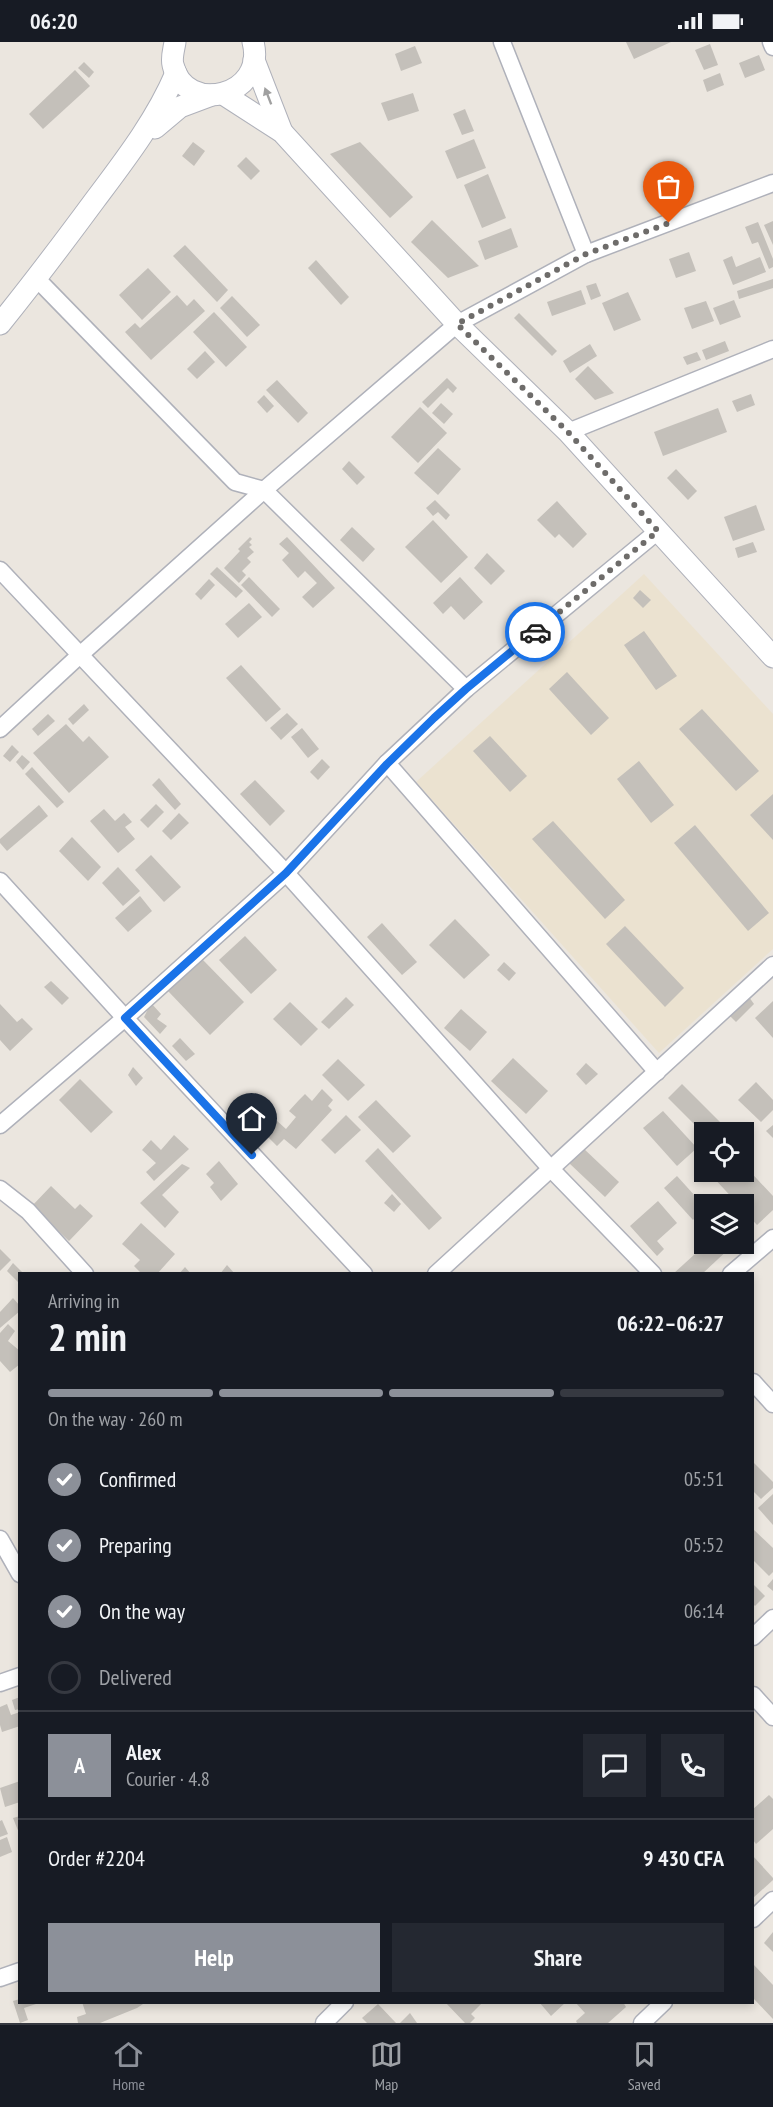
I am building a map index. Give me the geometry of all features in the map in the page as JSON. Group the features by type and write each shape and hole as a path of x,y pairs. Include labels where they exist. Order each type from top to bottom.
{"street":[{"path":"175,42 172,63 182,82 201,93 217,94 282,132 457,324 568,432 773,657"},
{"path":"502,42 586,254"},
{"path":"771,42 773,47"},
{"path":"138,142 180,107 234,90 244,82 251,72 255,47"},
{"path":"255,47 282,132"},
{"path":"0,324 37,279 138,142 166,97 176,73"},
{"path":"0,729 264,490 457,324 586,254 773,183"},
{"path":"37,279 235,482 264,490 466,689"},
{"path":"568,432 773,349"},
{"path":"0,1125 125,1018 286,873 387,764 466,689 658,531"},
{"path":"0,570 286,873 551,1169 651,1272"},
{"path":"387,764 657,1072"},
{"path":"0,881 362,1272"},
{"path":"438,1272 773,965"},
{"path":"0,1189 28,1211 83,1272"},
{"path":"733,1272 773,1238"},
{"path":"754,1383 773,1404"},
{"path":"0,1539 18,1570"},
{"path":"754,1636 773,1618"},
{"path":"0,1683 18,1677"},
{"path":"754,1696 773,1717"},
{"path":"754,1918 773,1900"},
{"path":"0,1978 18,1972"},
{"path":"324,2023 343,2004"},
{"path":"642,2023 662,2004"}],"shaded area":[{"path":"644,574 773,714 773,949 659,1053 416,782"}],"building":[{"path":"626,42 671,42 634,59"},
{"path":"710,44 718,65 704,70 695,50"},
{"path":"415,46 422,63 401,71 395,54"},
{"path":"759,55 765,70 745,78 739,63"},
{"path":"84,62 94,72 89,78 78,68"},
{"path":"75,70 90,86 43,129 29,114"},
{"path":"720,73 724,85 707,92 703,80"},
{"path":"413,93 419,111 388,121 381,103"},
{"path":"465,109 474,131 462,135 453,114"},
{"path":"474,139 486,168 457,179 445,151"},
{"path":"193,142 205,151 194,166 182,156"},
{"path":"360,142 413,197 390,218 330,154"},
{"path":"246,157 260,171 251,180 237,166"},
{"path":"488,174 506,218 482,228 464,185"},
{"path":"432,220 479,266 448,278 411,242"},
{"path":"773,221 773,245 764,225"},
{"path":"758,222 773,259 773,267 769,269 758,242 752,244 745,227"},
{"path":"511,228 518,247 485,260 478,241"},
{"path":"185,245 228,290 217,302 173,256"},
{"path":"689,252 696,271 676,278 669,259"},
{"path":"732,256 736,267 760,257 766,272 733,285 723,260"},
{"path":"316,260 349,297 341,305 308,268"},
{"path":"148,268 171,292 142,320 119,295"},
{"path":"773,279 773,288 739,299 737,291"},
{"path":"596,283 601,296 591,300 586,286"},
{"path":"581,290 586,304 552,316 547,302"},
{"path":"628,292 641,320 614,331 602,303"},
{"path":"177,295 187,306 194,299 205,311 151,360 125,332 135,323 140,328"},
{"path":"232,296 260,325 247,337 220,308"},
{"path":"734,300 741,317 720,325 713,308"},
{"path":"706,301 714,321 692,329 684,308"},
{"path":"214,312 247,347 226,367 193,332"},
{"path":"519,313 557,351 552,356 514,318"},
{"path":"725,341 729,351 706,360 702,350"},
{"path":"590,344 597,356 570,373 563,361"},
{"path":"205,351 215,362 197,379 187,369"},
{"path":"697,352 701,360 687,365 683,357"},
{"path":"588,366 614,393 595,400 575,379"},
{"path":"447,378 457,388 453,393 448,388 428,408 422,402"},
{"path":"277,380 308,413 298,423 266,390"},
{"path":"751,394 755,405 737,412 732,401"},
{"path":"264,395 274,406 267,413 257,402"},
{"path":"441,403 453,414 444,424 432,413"},
{"path":"420,407 447,433 418,463 391,437"},
{"path":"718,408 727,432 663,456 654,432"},
{"path":"438,448 461,469 438,495 414,473"},
{"path":"349,461 365,477 357,485 342,469"},
{"path":"676,469 697,491 688,500 667,478"},
{"path":"435,500 450,515 446,520 438,512 433,516 426,508"},
{"path":"557,501 587,534 573,548 559,534 555,538 537,520"},
{"path":"756,505 765,530 733,541 724,517"},
{"path":"433,520 468,557 441,583 405,547"},
{"path":"352,527 375,549 363,562 340,540"},
{"path":"250,537 252,539 249,542 252,545 249,547 254,552 247,558 251,562 242,571 246,575 239,583 224,568"},
{"path":"287,537 335,588 313,608 302,597 317,583 305,571 298,578 282,560 289,553 279,544"},
{"path":"753,542 757,552 738,558 735,548"},
{"path":"487,553 505,571 491,585 474,568"},
{"path":"217,567 243,591 236,598 210,574"},
{"path":"249,577 280,609 272,617 241,585"},
{"path":"460,577 483,602 464,620 451,606 443,614 433,603"},
{"path":"209,579 215,585 201,600 195,594"},
{"path":"640,590 651,600 643,608 633,598"},
{"path":"249,603 262,617 238,638 225,624"},
{"path":"644,631 677,676 656,690 624,645"},
{"path":"241,665 281,709 266,722 226,678"},
{"path":"567,672 609,718 591,735 549,689"},
{"path":"84,704 89,710 73,725 68,719"},
{"path":"702,709 759,771 736,791 679,729"},
{"path":"287,713 298,724 281,740 270,728"},
{"path":"48,714 55,721 38,736 32,729"},
{"path":"66,724 83,742 89,736 109,757 69,793 33,753"},
{"path":"302,728 319,749 308,758 291,737"},
{"path":"490,736 527,776 510,792 473,751"},
{"path":"12,745 19,752 10,762 3,756"},
{"path":"22,755 30,762 23,770 16,762"},
{"path":"322,759 330,767 318,780 310,772"},
{"path":"639,761 674,805 651,823 617,779"},
{"path":"32,767 64,802 57,808 25,774"},
{"path":"159,778 181,804 175,810 152,785"},
{"path":"255,780 285,811 270,826 240,794"},
{"path":"773,794 773,840 750,815"},
{"path":"156,804 164,812 148,828 140,820"},
{"path":"39,805 48,816 7,851 0,843 0,839"},
{"path":"104,809 115,821 124,813 132,822 125,827 135,839 118,853 90,821"},
{"path":"179,813 189,823 171,840 162,831"},
{"path":"553,821 625,900 605,919 532,839"},
{"path":"695,825 769,913 748,931 674,843"},
{"path":"72,837 101,867 88,881 59,851"},
{"path":"151,855 181,887 164,902 135,870"},
{"path":"118,867 140,891 123,906 102,883"},
{"path":"140,896 152,911 128,932 115,918"},
{"path":"455,919 490,955 464,979 429,945"},
{"path":"382,923 417,962 402,975 367,937"},
{"path":"625,926 684,988 665,1007 606,944"},
{"path":"245,936 277,970 251,994 219,960"},
{"path":"202,959 244,1002 210,1035 168,991"},
{"path":"504,962 516,973 509,981 497,970"},
{"path":"51,981 69,998 62,1005 44,987"},
{"path":"346,997 354,1005 329,1029 321,1022"},
{"path":"749,997 754,1004 736,1022 729,1015"},
{"path":"773,1001 773,1038 755,1018"},
{"path":"290,1002 318,1029 301,1046 273,1019"},
{"path":"151,1003 161,1014 157,1019 167,1026 160,1034 144,1017"},
{"path":"0,1004 17,1022 22,1018 33,1029 10,1051 0,1040"},
{"path":"461,1009 487,1032 470,1051 444,1028"},
{"path":"180,1038 195,1054 186,1061 172,1046"},
{"path":"513,1058 548,1091 526,1114 491,1081"},
{"path":"338,1059 365,1085 348,1101 322,1075"},
{"path":"586,1063 598,1074 586,1085 576,1074"},
{"path":"133,1067 143,1078 136,1086 128,1075"},
{"path":"80,1079 113,1112 91,1133 59,1100"},
{"path":"756,1082 773,1100 773,1110 761,1122 738,1100"},
{"path":"682,1084 720,1122 694,1122 694,1124 668,1098"},
{"path":"322,1089 333,1100 328,1106 332,1110 296,1149 284,1139 277,1146 264,1133 276,1120 286,1129 296,1117 289,1111 305,1094 312,1101"},
{"path":"376,1100 411,1136 393,1153 358,1117"},
{"path":"663,1111 694,1145 694,1151 677,1166 643,1128"},
{"path":"346,1115 361,1130 335,1154 321,1140"},
{"path":"773,1125 773,1138 766,1131"},
{"path":"174,1135 189,1149 154,1181 146,1172 156,1163 142,1150 151,1140 161,1150"},
{"path":"378,1148 442,1218 429,1230 365,1161"},
{"path":"583,1148 619,1182 605,1197 569,1163"},
{"path":"219,1161 238,1184 221,1201 210,1187 214,1183 206,1174"},
{"path":"182,1164 190,1168 162,1195 179,1212 165,1228 140,1203"},
{"path":"677,1176 694,1195 693,1220 664,1188"},
{"path":"754,1176 773,1196 773,1210 757,1225 754,1222 754,1194 729,1194 718,1182 754,1182"},
{"path":"51,1186 75,1209 80,1204 93,1216 69,1241 32,1206"},
{"path":"392,1194 401,1204 394,1212 384,1203"},
{"path":"658,1201 677,1223 657,1241 664,1249 657,1256 630,1226"},
{"path":"141,1223 175,1254 159,1272 140,1272 134,1266 140,1260 122,1244"},
{"path":"0,1249 11,1260 0,1271"},
{"path":"695,1254 723,1254 704,1272 675,1272"},
{"path":"13,1263 22,1272 18,1272 18,1282 7,1271"},
{"path":"227,1265 233,1272 222,1272"},
{"path":"13,1298 18,1304 18,1313 0,1328 0,1312"},
{"path":"8,1324 15,1331 8,1341 18,1349 18,1366 10,1372 0,1361 0,1333"},
{"path":"754,1463 773,1482 773,1488 761,1499 754,1492"},
{"path":"773,1494 773,1525 758,1508"},
{"path":"754,1530 773,1548 773,1572 769,1576 754,1561"},
{"path":"773,1579 773,1591 767,1586"},
{"path":"754,1585 765,1596 754,1605"},
{"path":"18,1698 18,1709 15,1710 12,1700"},
{"path":"7,1704 11,1715 18,1713 18,1727 2,1732 0,1707"},
{"path":"18,1782 18,1803 5,1807 0,1788"},
{"path":"769,1795 773,1799 773,1829 756,1844 754,1841 754,1808"},
{"path":"18,1817 18,1830 13,1818"},
{"path":"2,1820 8,1834 0,1837 0,1821"},
{"path":"7,1837 12,1852 0,1857 0,1840"},
{"path":"754,1857 773,1878 754,1897"},
{"path":"773,1932 773,1952 764,1943"},
{"path":"754,1965 773,1985 773,2019 754,1999"},
{"path":"18,2000 18,2004 36,2004 24,2008 28,2020 20,2023 13,2001"},
{"path":"83,2004 143,2004 100,2023 78,2023 77,2017 86,2014"},
{"path":"378,2004 396,2023 367,2023 362,2018"},
{"path":"447,2004 481,2004 471,2014 475,2018 470,2023 465,2023"},
{"path":"541,2004 564,2004 551,2016"},
{"path":"577,2004 624,2004 626,2007 608,2023 577,2023 576,2021 585,2013"},
{"path":"410,2013 417,2023 400,2023"}],"way so far":[{"path":"535,632 658,531 568,432 457,324 586,254 669,223"}],"route":[{"path":"252,1155 125,1018 286,873 387,764 434,718 535,632"}]}
